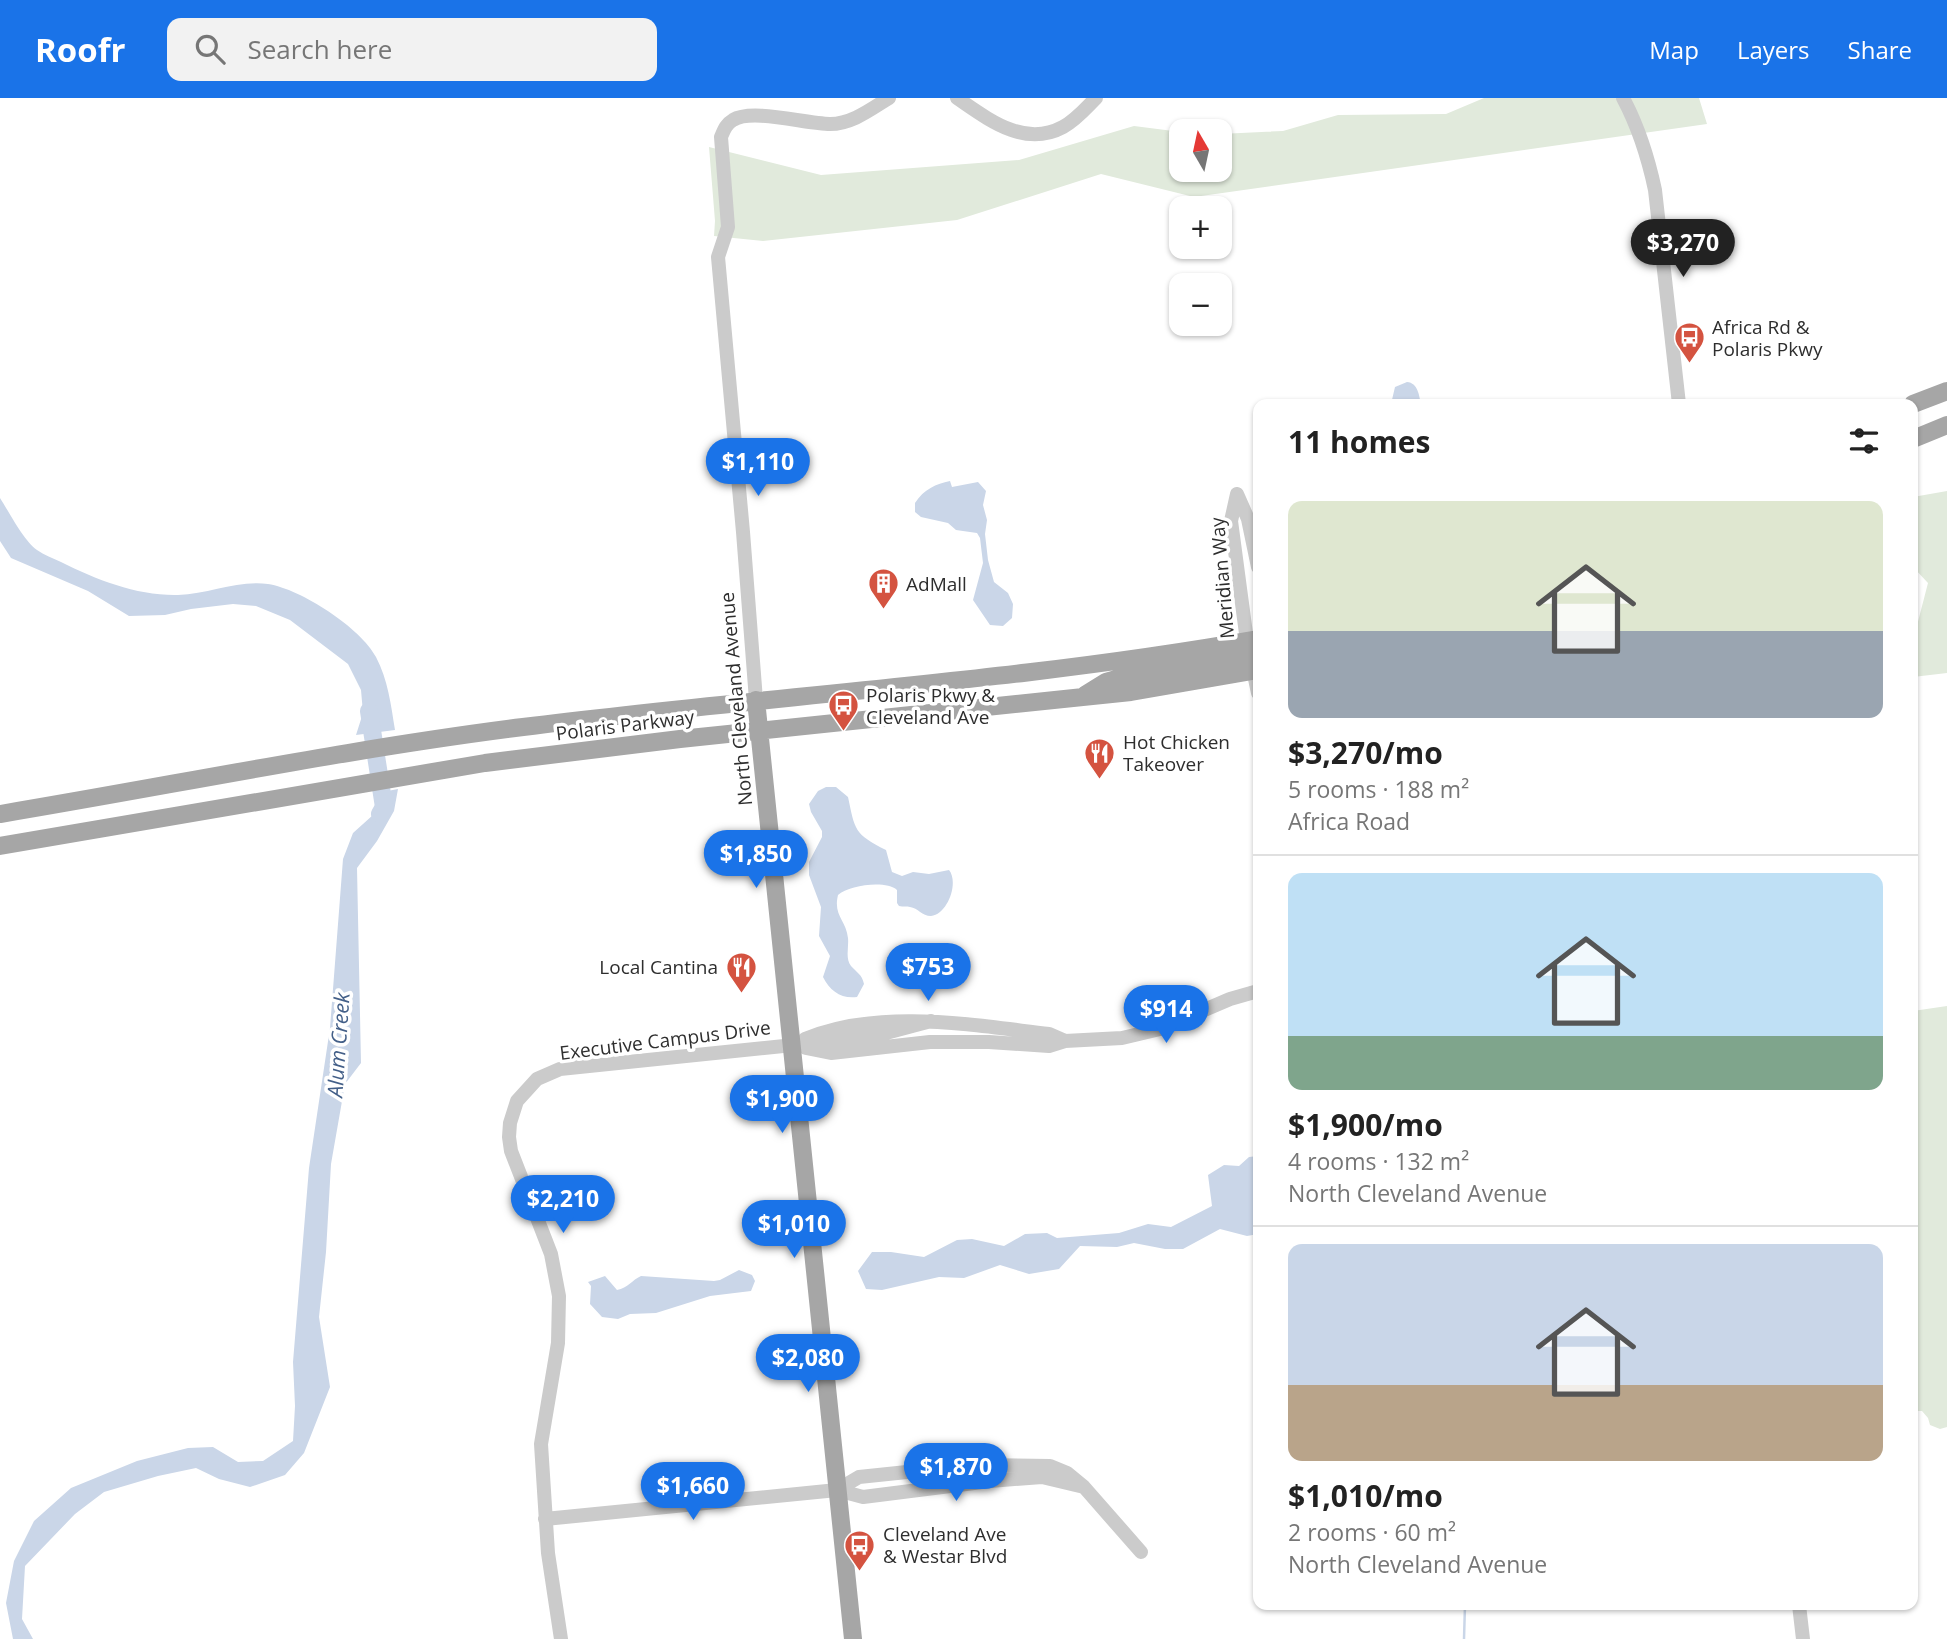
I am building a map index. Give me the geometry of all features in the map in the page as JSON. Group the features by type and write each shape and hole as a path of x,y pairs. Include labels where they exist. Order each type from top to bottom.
{"main road":[{"path":"1918,402 1947,391"},
{"path":"1918,437 1947,425"},
{"name":"Polaris Parkway","path":"0,814 412,743 546,724 1101,663 1253,654"},
{"name":"Polaris Parkway","path":"0,846 485,763 1082,697 1106,682 1120,678 1253,654"},
{"name":"North Cleveland Avenue","path":"756,700 853,1639"}],"street":[{"name":"North Cleveland Avenue","path":"756,700 718,257 728,227 721,137 725,126 733,119 763,116 831,124 853,119 889,98"},
{"path":"957,98 990,121 1015,132 1031,134 1047,133 1063,127 1096,98"},
{"path":"1623,98 1638,127 1655,190 1678,399"},
{"name":"Meridian Way","path":"1253,543 1248,519 1237,494 1231,521 1253,648"},
{"path":"791,1045 831,1053 930,1042 1049,1046 1065,1041 1122,1038 1160,1029 1230,999 1253,993"},
{"path":"791,1045 828,1029 931,1021 1049,1034 1065,1041"},
{"name":"Executive Campus Drive","path":"561,1639 551,1581 541,1444 558,1343 559,1296 551,1254 511,1151 510,1123 517,1101 537,1079 560,1069 791,1045"},
{"path":"545,1519 837,1490 863,1497 1042,1477 1084,1487 1141,1552"},
{"path":"1800,1610 1803,1639"}],"shaded area":[{"path":"1484,98 1699,98 1707,124 1201,196 1190,196 1101,174 957,220 763,241 714,236 709,147 821,175 1019,160 1134,126 1169,130 1169,182 1232,182 1232,133 1283,131 1338,115 1446,114"},
{"path":"1947,491 1947,673 1918,676 1918,622 1928,583 1918,572 1918,496"},
{"path":"1947,1006 1947,1427 1940,1429 1930,1425 1922,1411 1918,1411 1918,1010"}],"water":[{"path":"1411,383 1416,387 1420,399 1392,399 1395,387"},
{"path":"950,481 952,487 978,482 986,491 983,505 987,520 985,534 988,560 994,582 1008,593 1013,604 1012,618 1003,626 990,625 973,600 983,563 977,533 956,530 948,523 921,517 915,512 915,503 922,494"},
{"path":"0,498 22,533 37,550 118,586 148,593 178,595 246,584 268,584 297,593 329,611 357,634 376,657 386,684 395,730 356,735 363,713 361,690 348,664 290,620 256,606 233,604 165,615 129,616 88,591 11,558 0,541"},
{"path":"826,787 836,787 848,797 858,830 868,840 886,850 892,872 902,876 913,872 929,874 949,870 952,875 952,889 947,904 931,916 913,908 899,906 897,890 885,885 859,886 838,895 838,913 848,938 848,960 864,984 857,997 846,997 837,993 823,977 830,956 819,936 821,907 809,875 809,862 822,837 822,831 809,804 818,791"},
{"path":"398,789 394,811 357,868 361,1063 345,1084 331,1164 319,1317 330,1387 304,1453 285,1475 250,1487 219,1479 196,1468 104,1492 75,1514 25,1566 22,1619 33,1639 13,1639 6,1603 14,1561 34,1521 71,1488 137,1461 188,1448 213,1447 238,1462 263,1461 293,1441 293,1362 309,1168 330,1028 343,859 353,833 373,815 377,793"},
{"path":"1253,1157 1253,1235 1247,1236 1220,1229 1183,1249 1165,1249 1134,1243 1117,1247 1080,1246 1059,1269 1029,1274 1000,1265 964,1278 939,1277 882,1290 866,1289 858,1271 872,1252 924,1257 957,1240 972,1239 1004,1246 1025,1234 1047,1233 1057,1238 1119,1233 1148,1224 1171,1227 1212,1206 1208,1175 1224,1165 1239,1166"},
{"path":"739,1270 752,1275 755,1281 751,1291 710,1296 656,1313 630,1314 618,1319 602,1317 590,1304 591,1286 588,1282 605,1276 617,1290 641,1276 714,1281"}],"waterway":[{"name":"Alum Creek","path":"369,711 384,807 380,814"},
{"path":"1464,1639 1465,1610"}],"place":[{"name":"Africa Rd & Polaris Pkwy","path":"1689,365"},
{"name":"AdMall","path":"883,611"},
{"name":"Polaris Pkwy & Cleveland Ave","path":"843,733"},
{"name":"Hot Chicken Takeover","path":"1100,780"},
{"name":"Local Cantina","path":"741,994"},
{"name":"Cleveland Ave & Westar Blvd","path":"860,1572"}]}
